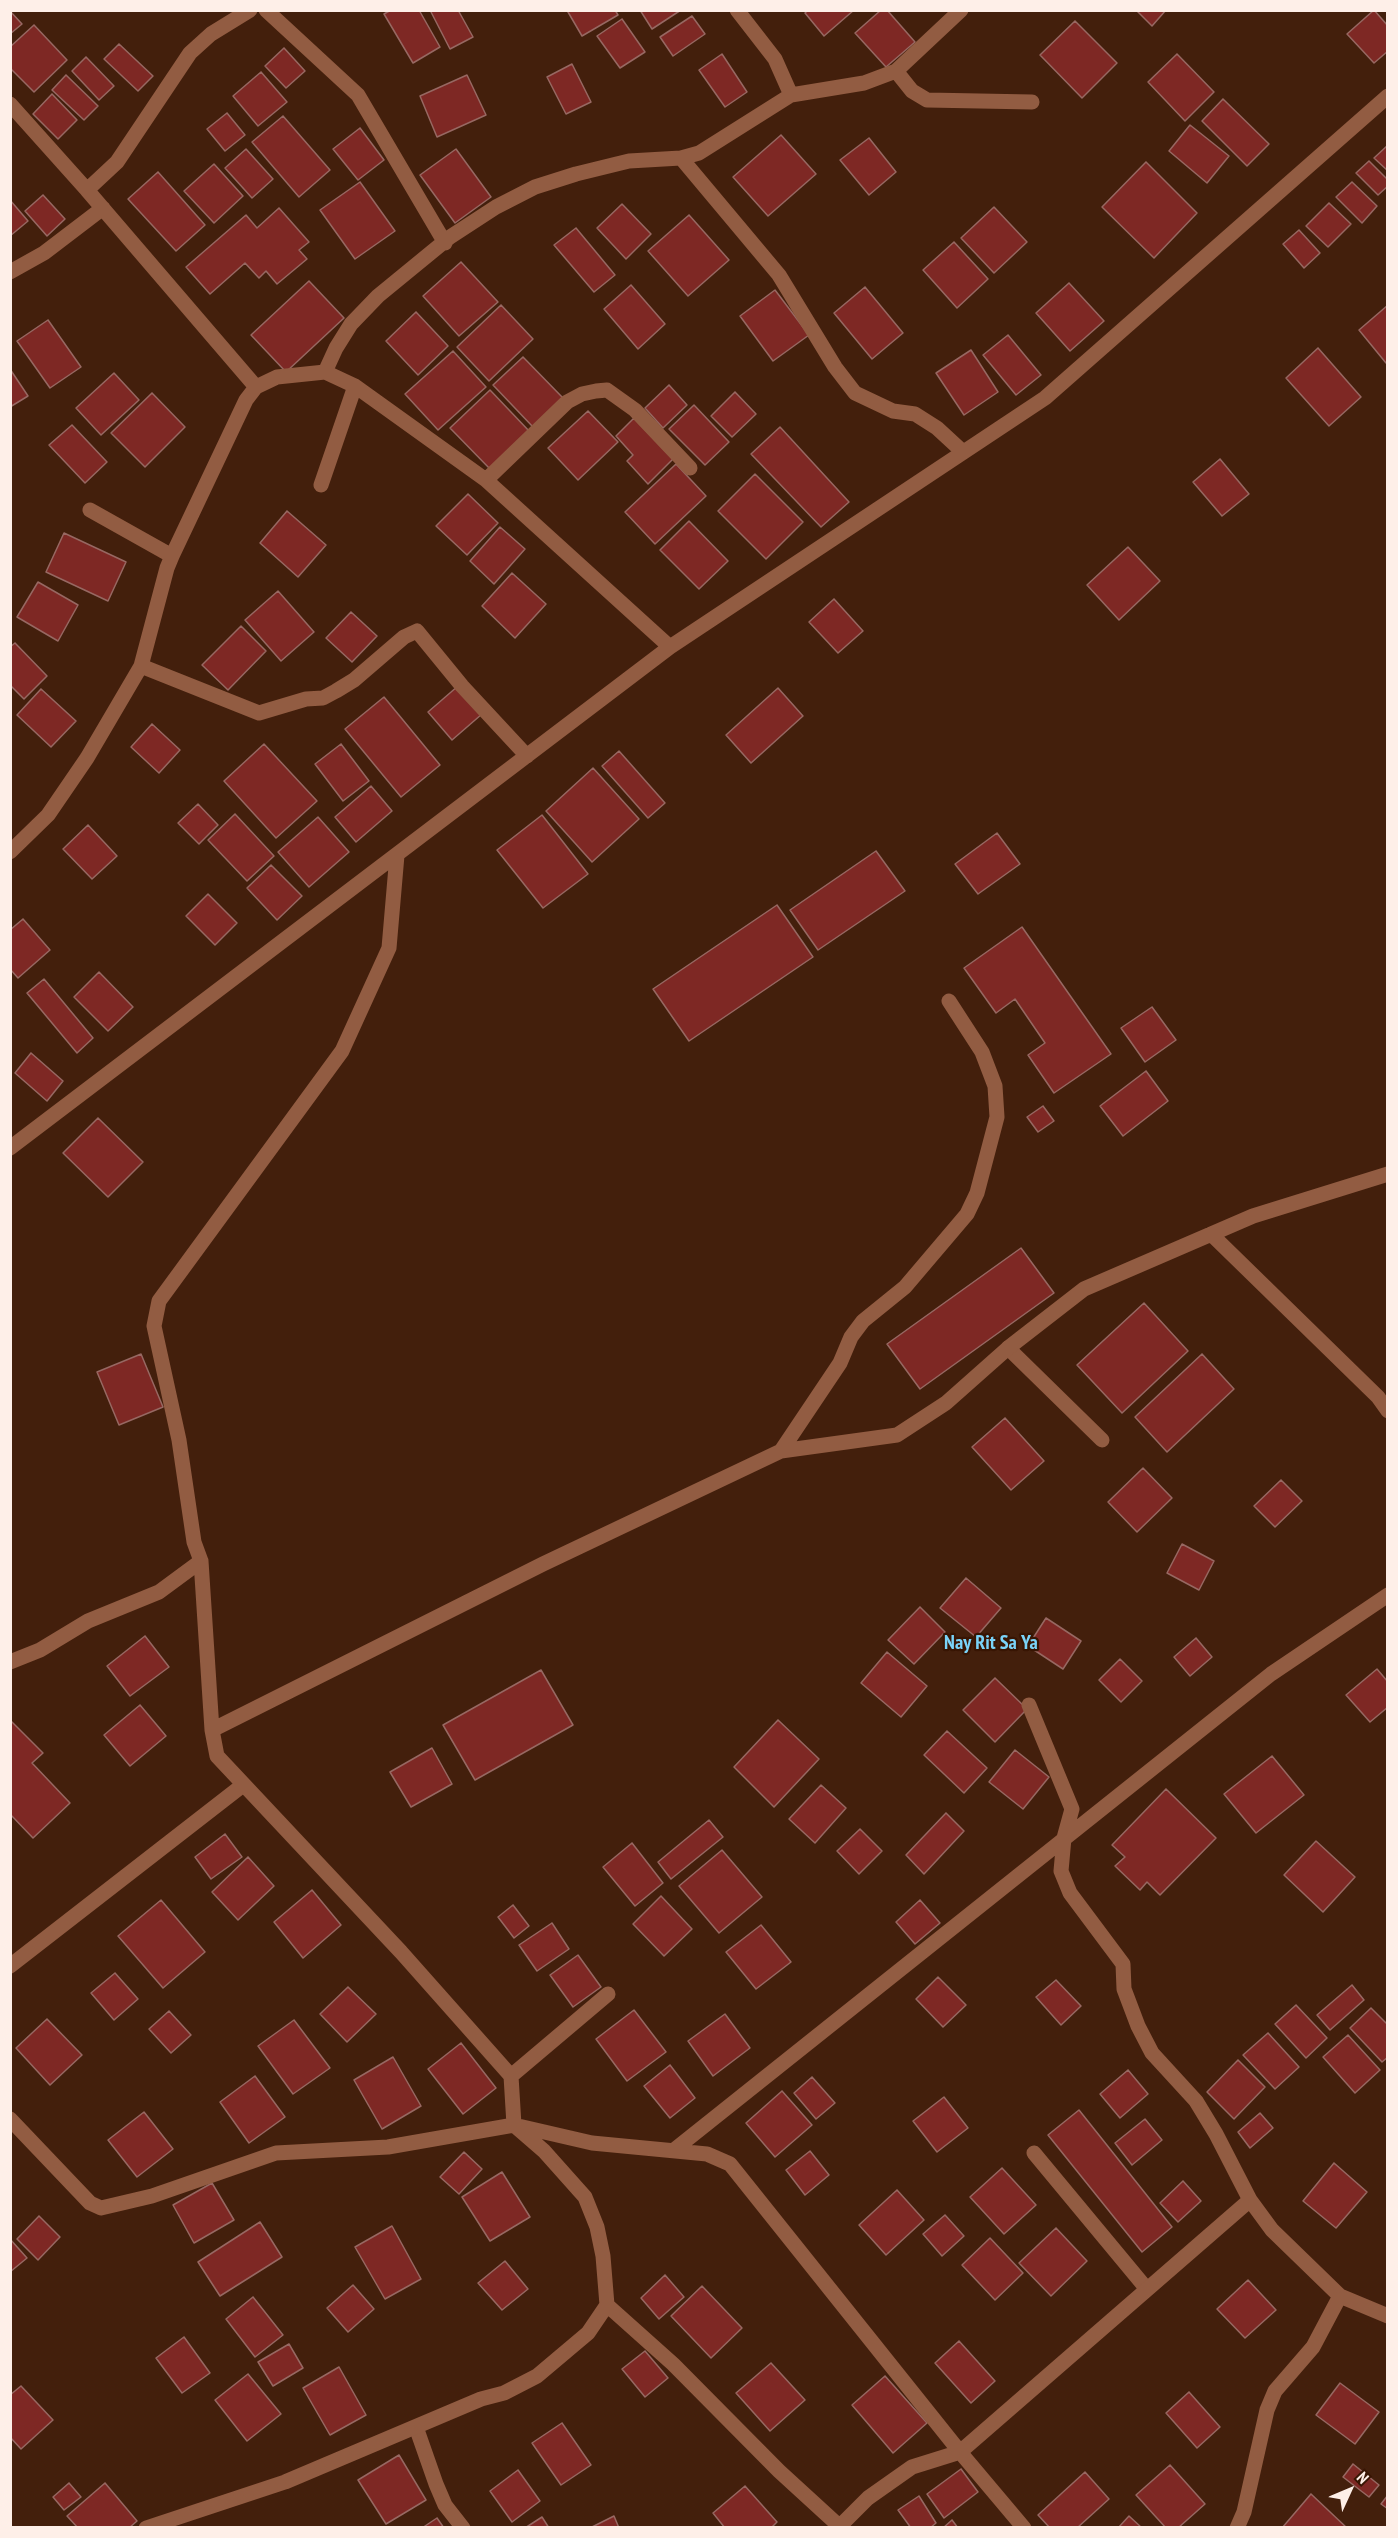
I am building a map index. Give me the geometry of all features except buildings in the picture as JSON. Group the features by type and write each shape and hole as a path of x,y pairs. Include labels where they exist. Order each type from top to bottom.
{"street":[{"path":"87,190 117,162 190,53 211,34 250,10"},
{"path":"266,10 358,95 445,243"},
{"path":"737,10 775,59 791,95"},
{"path":"325,372 351,324 378,296 445,243 496,207 536,187 629,161 681,158 699,153 791,95 864,83 896,71 961,10"},
{"path":"896,71 912,91 927,100 1032,102"},
{"path":"10,1148 670,647 1045,398 1388,96"},
{"path":"13,111 103,208 256,387"},
{"path":"681,158 779,274 834,367 855,393 893,411 915,414 937,428 963,452"},
{"path":"10,272 44,254 103,208"},
{"path":"10,852 48,815 87,758 141,666 172,556 246,400 256,387 277,377 325,372 355,386 486,480 670,647"},
{"path":"321,485 355,386"},
{"path":"486,480 567,402 582,394 607,390 635,410 690,468"},
{"path":"90,510 172,556"},
{"path":"141,666 259,713 306,699 323,698 336,692 354,680 404,637 417,631 462,686 527,756"},
{"path":"146,2528 285,2482 480,2399 504,2393 537,2376 588,2333 607,2305 603,2256 585,2197 544,2151 514,2125 511,2076 401,1952 217,1756 212,1730 201,1561 194,1542 179,1440 154,1326 159,1301 342,1051 389,948 397,855"},
{"path":"781,1451 840,1363 851,1337 863,1321 906,1287 967,1214 977,1193 997,1117 994,1086 982,1052 949,1001"},
{"path":"212,1730 543,1564 781,1451 897,1435 946,1403 1008,1348 1084,1289 1253,1216 1388,1174"},
{"path":"1211,1234 1371,1390 1388,1411"},
{"path":"1008,1348 1102,1440"},
{"path":"10,1662 40,1650 88,1621 159,1592 201,1561"},
{"path":"674,2150 1271,1674 1388,1595"},
{"path":"1029,1705 1072,1809 1064,1838 1061,1871 1070,1893 1123,1964 1124,1989 1137,2026 1152,2053 1196,2101 1250,2200 1272,2230 1340,2296 1388,2316"},
{"path":"10,1966 243,1785"},
{"path":"511,2076 608,1994"},
{"path":"10,2119 90,2203 101,2208 152,2196 276,2153 388,2147 514,2125 592,2143 707,2154 730,2164 960,2452 1024,2528"},
{"path":"1034,2153 1146,2288"},
{"path":"607,2305 673,2364 779,2471 838,2526 868,2498 912,2467 960,2452 1250,2200"},
{"path":"1237,2528 1244,2512 1267,2410 1275,2391 1312,2347 1340,2296"},
{"path":"416,2427 436,2484 446,2505 463,2528"}],"district":[{"name":"Nay Rit Sa Ya","path":"991,1643"}]}
